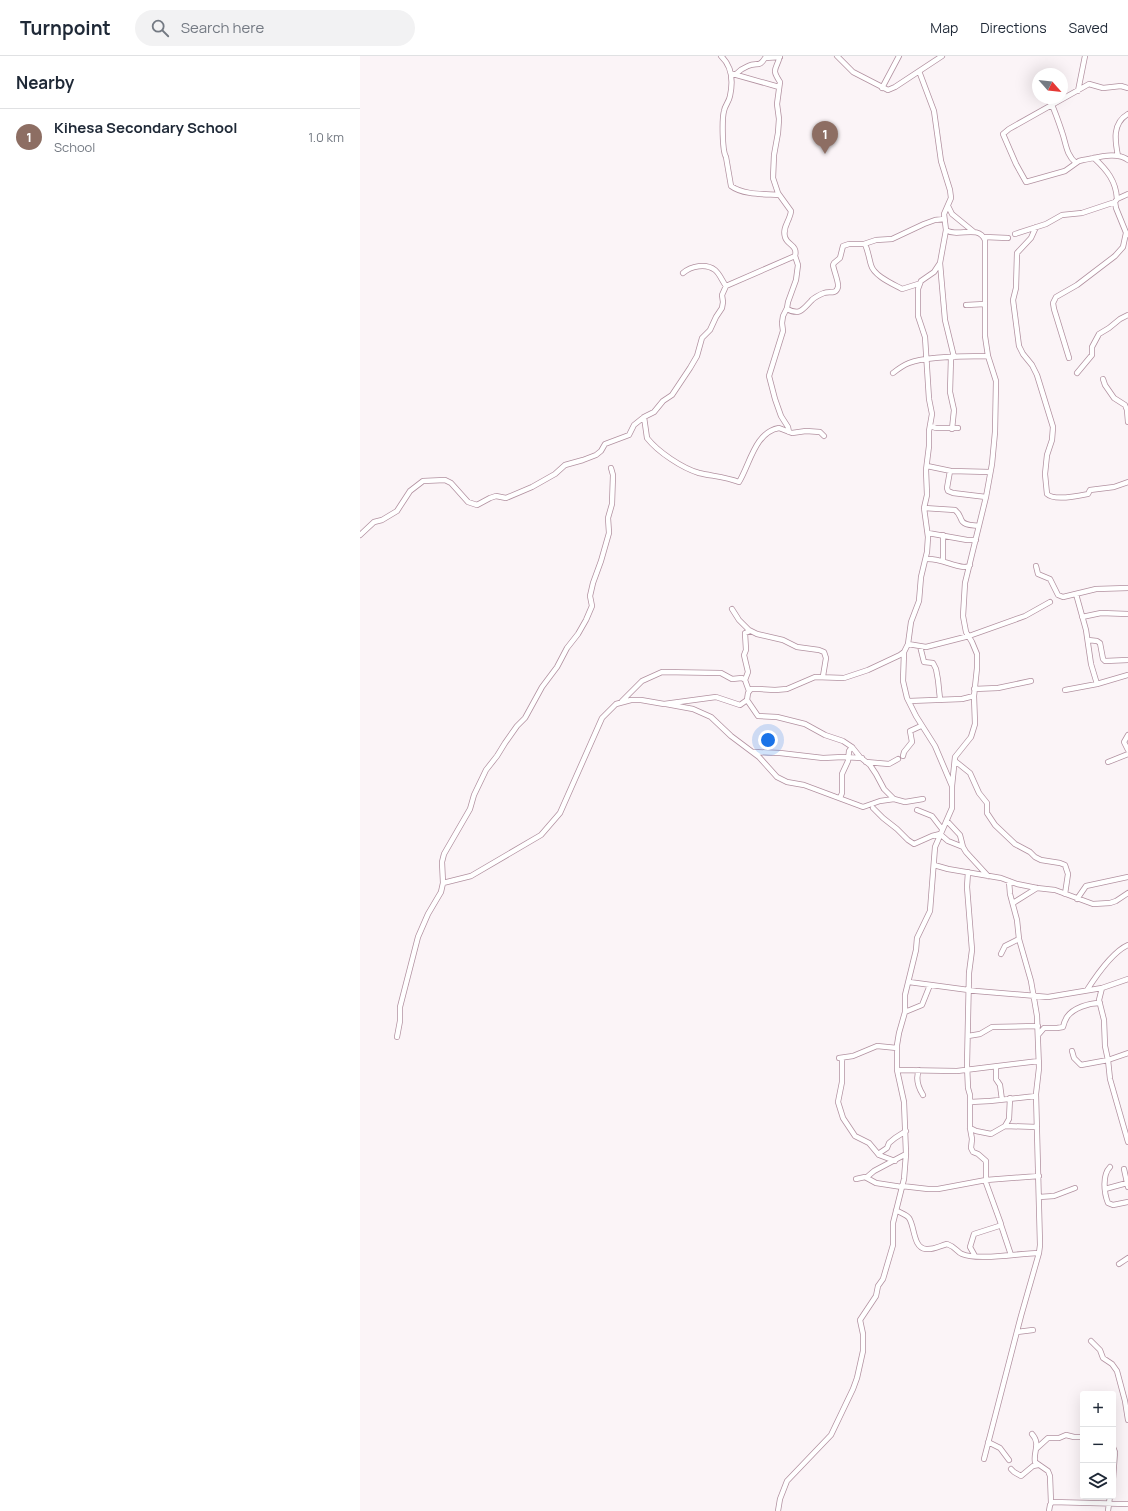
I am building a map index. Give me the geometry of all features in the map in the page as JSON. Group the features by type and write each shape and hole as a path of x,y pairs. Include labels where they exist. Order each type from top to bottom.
{"street":[{"path":"721,56 734,74 764,84 779,87"},
{"path":"734,74 749,66 756,66 765,58 780,56 774,71 775,76 780,82 777,104 779,119 774,154 774,178 775,187 779,196 791,211 784,230 786,239 794,246 798,265 796,280 782,321 783,331 769,376 781,416 788,427 789,432"},
{"path":"837,56 853,72 872,80 882,88 888,90 942,56"},
{"path":"882,88 899,56"},
{"path":"1078,90 1085,56"},
{"path":"919,71 934,111 941,162 951,194 944,214 946,230 940,263 945,320 952,357 950,392 954,410 952,429"},
{"path":"734,74 731,95 723,113 723,153 726,157 731,186 742,191 761,195 779,196"},
{"path":"1128,88 1121,86 1103,88 1089,84 1006,130 1003,134 1003,137 1026,182 1065,171 1079,161 1118,156 1124,157 1128,160"},
{"path":"1052,105 1063,133 1067,151 1076,163"},
{"path":"1118,156 1115,144 1115,132 1121,119 1128,114"},
{"path":"1069,358 1053,303 1056,297 1078,285 1115,256 1123,247 1127,235 1116,208 1116,188 1109,174 1094,158"},
{"path":"1015,234 1036,227 1062,215 1082,213 1128,194"},
{"path":"948,206 952,214 974,232"},
{"path":"787,309 794,312 803,310 811,300 824,293 834,292 838,286 833,265 840,258 843,247 849,244 865,244 876,240 892,238 934,220 944,219"},
{"path":"1036,227 1031,238 1017,253 1016,288 1013,300 1020,346 1023,354 1032,365 1037,375 1054,427 1047,456 1045,474 1047,494 1052,498 1082,495 1088,494 1090,490 1114,487 1128,482"},
{"path":"946,230 954,233 974,232 982,234 984,237 1008,238"},
{"path":"778,1511 780,1507 780,1499 787,1481 832,1435 853,1390 863,1351 863,1334 860,1320 875,1299 878,1286 886,1269 893,1245 893,1222 902,1186 906,1154 904,1102 897,1070 898,1033 905,1012 905,995 916,950 917,938 930,911 935,847 952,808 952,786 956,755 967,743 973,732 975,724 974,690 977,654 966,632 963,616 966,583 986,497 990,472 995,432 996,386 988,356 986,336 986,268 984,237"},
{"path":"865,244 871,260 871,266 882,277 902,289 918,284 934,272 940,263"},
{"path":"360,535 374,522 382,520 397,511 410,491 423,481 445,480 451,483 468,502 478,505 496,496 506,498 532,488 550,478 564,465 583,460 599,453 605,444 629,434 634,425 644,417 654,412 663,401 672,395 690,368 702,338 710,330 722,308 722,295 726,286 748,275 759,273 795,256"},
{"path":"683,273 690,267 710,267 716,271 726,286"},
{"path":"918,284 918,316 925,337 929,399 932,414 927,466 927,495 924,508 928,533 926,559 921,577 919,601 911,622 908,644 904,652 903,681 906,695 911,702 921,726 934,746 952,786"},
{"path":"966,305 985,304"},
{"path":"1077,373 1092,353 1092,347 1099,334 1128,315"},
{"path":"893,373 910,363 927,359 988,356"},
{"path":"1104,379 1114,398 1125,405 1128,410 1128,422"},
{"path":"644,417 647,438 666,456 686,468 699,473 739,482 750,458 764,436 776,428 792,433 806,431 820,432 824,436"},
{"path":"930,426 936,428 958,428"},
{"path":"927,466 950,471 990,472"},
{"path":"397,1037 400,1021 400,1007 418,937 428,914 441,892 443,883 442,862 444,854 470,809 483,775 517,726 525,718 542,687 557,667 569,645 578,634 592,607 590,596 608,533 608,518 612,504 613,473 611,468"},
{"path":"950,471 947,488 948,491 986,497"},
{"path":"924,508 955,510 959,513 961,522 979,526"},
{"path":"928,533 967,540 976,540"},
{"path":"942,535 943,560"},
{"path":"926,559 943,560 963,567 970,565"},
{"path":"1036,566 1038,574 1053,582 1058,595 1063,597 1096,589 1128,588"},
{"path":"1076,594 1088,640 1091,664 1097,684"},
{"path":"908,644 931,646 969,636 1025,616 1050,602"},
{"path":"732,609 739,620 750,631 760,635 783,640 797,647 824,652 826,658 823,676"},
{"path":"1082,616 1101,613 1128,614"},
{"path":"664,704 716,698 740,705 747,700 749,691 745,680 748,672 744,655 746,650 745,633 750,631"},
{"path":"1088,640 1100,643 1103,659 1105,661 1128,660"},
{"path":"920,646 921,657 924,662 933,663 936,669 940,699"},
{"path":"749,691 751,689 760,688 775,690 787,689 797,686 810,678 823,676 844,678 874,667 904,652"},
{"path":"443,883 471,876 541,835 560,813 602,718 642,681 662,672 720,673 732,679 740,678 745,680"},
{"path":"1065,690 1097,684 1128,675"},
{"path":"974,690 998,688 1031,681"},
{"path":"911,702 940,699 962,699 974,696"},
{"path":"620,702 636,699 693,709 711,717 731,736 753,752 781,780 804,785 840,798 863,809 873,808 883,801"},
{"path":"747,700 758,716 777,717 805,724 825,735 843,741 852,747 876,774 884,789 894,799"},
{"path":"903,756 904,751 912,742 911,730 921,726"},
{"path":"1128,735 1124,742 1128,750"},
{"path":"840,798 842,793 842,774 848,761 849,751 852,747"},
{"path":"753,752 780,753 823,758 848,757 889,764 898,759"},
{"path":"1108,762 1128,754"},
{"path":"955,761 970,773 979,793 987,803 987,813 995,825 1015,844 1041,860 1065,865 1068,874 1065,894"},
{"path":"859,806 864,807 894,799 905,802 923,799"},
{"path":"873,808 914,844 941,832"},
{"path":"916,810 932,816 941,832 950,842 963,847"},
{"path":"947,821 960,835 963,847 970,857 988,876"},
{"path":"934,865 948,869 1001,878 1037,888 1055,890 1093,904 1104,904 1116,901 1128,893"},
{"path":"968,872 966,887 972,950 968,1036 970,1128 972,1139 971,1148 972,1152 978,1154 986,1161 985,1180 1000,1220 1010,1255"},
{"path":"1077,899 1086,886 1128,877"},
{"path":"984,1459 1039,1253 1039,1176 1036,1096 1039,1061 1038,1026 1034,996 1019,939 1017,920 1010,894 1009,880"},
{"path":"1013,904 1037,888"},
{"path":"1001,954 1005,946 1019,939"},
{"path":"1087,990 1103,967 1119,951 1128,945"},
{"path":"909,982 970,990 1034,996 1057,996 1102,988 1128,979"},
{"path":"905,1012 922,1005 930,985"},
{"path":"1102,988 1099,995 1104,1020 1105,1046 1110,1079 1126,1128 1128,1142"},
{"path":"1038,1035 1044,1028 1057,1028 1063,1026 1066,1018 1074,1010 1086,1005 1100,1003"},
{"path":"968,1036 980,1034 992,1028 1038,1026"},
{"path":"895,1161 886,1159 878,1154 869,1143 855,1136 843,1118 838,1097 842,1082 840,1058 858,1055 877,1046 897,1048"},
{"path":"1072,1051 1074,1058 1081,1065 1108,1060 1128,1053"},
{"path":"897,1070 944,1072 1039,1061"},
{"path":"996,1067 996,1079 1000,1085 1002,1100"},
{"path":"919,1070 917,1079 923,1095"},
{"path":"970,1102 1036,1096"},
{"path":"970,1128 976,1131 994,1134 1005,1126 1009,1119 1010,1098"},
{"path":"1005,1126 1037,1127"},
{"path":"878,1154 887,1148 889,1143 895,1138 906,1131"},
{"path":"856,1179 867,1177 871,1173 906,1154"},
{"path":"1110,1167 1106,1171 1105,1176 1105,1189 1109,1204 1113,1205 1128,1202"},
{"path":"1105,1189 1127,1182 1124,1169"},
{"path":"867,1177 876,1183 933,1189 985,1180 1039,1176"},
{"path":"1039,1197 1054,1196 1075,1188"},
{"path":"896,1210 909,1219 915,1238 922,1248 927,1250 935,1249 947,1244 954,1247 961,1254 975,1256 1039,1253"},
{"path":"975,1256 970,1247 974,1234 1001,1225"},
{"path":"1119,1264 1128,1258"},
{"path":"1017,1332 1033,1330"},
{"path":"1091,1341 1099,1347 1104,1359 1115,1366 1121,1383 1128,1420"},
{"path":"1032,1434 1036,1440 1037,1448 1035,1458 1038,1464 1048,1471 1050,1476 1051,1503 1049,1511"},
{"path":"1037,1448 1048,1438 1059,1438 1066,1435 1074,1437 1080,1436"},
{"path":"988,1442 1000,1448 1009,1460"},
{"path":"1011,1469 1016,1474 1021,1476 1033,1466 1038,1464"},
{"path":"1108,1511 1110,1499"},
{"path":"1051,1503 1128,1504"}],"place":[{"name":"Kihesa Secondary School","path":"825,154"}]}
